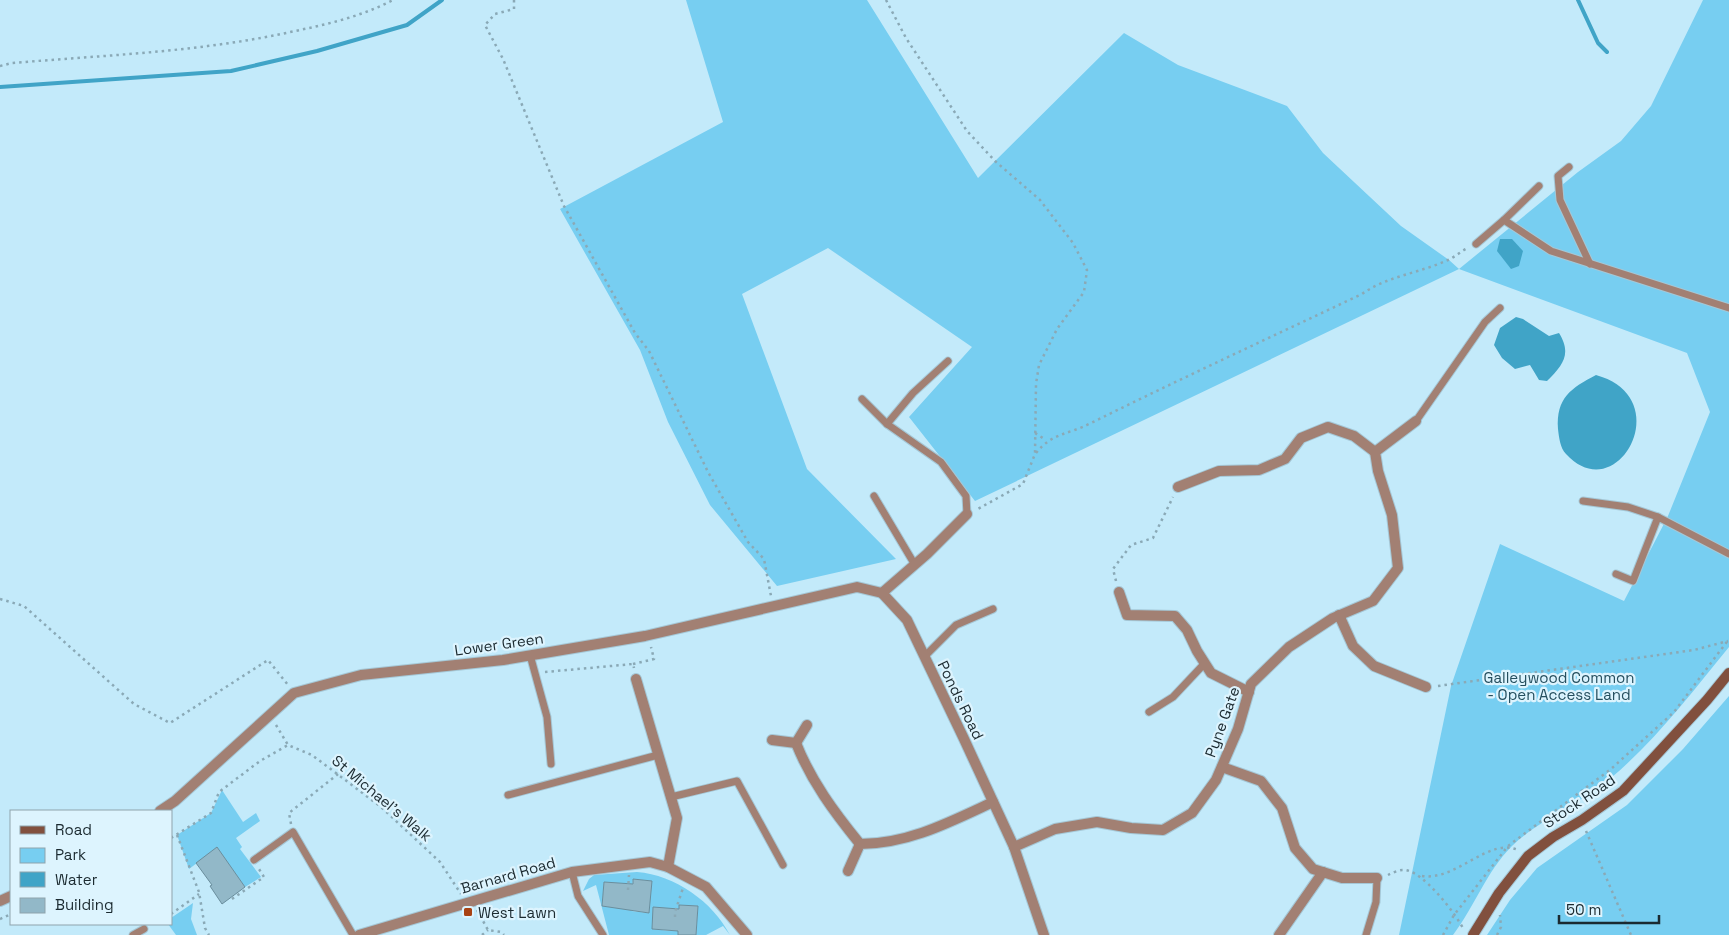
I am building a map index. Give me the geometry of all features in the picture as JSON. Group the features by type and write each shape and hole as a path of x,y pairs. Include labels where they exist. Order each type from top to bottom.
{"main road":[{"name":"Stock Road","path":"1473,935 1499,893 1528,856 1553,837 1582,820 1624,791 1707,700 1729,673"}],"street":[{"path":"1178,487 1219,471 1259,470 1285,459 1302,438 1328,427 1354,436 1376,452 1416,421"},
{"name":"Pyne Gate","path":"1014,847 1055,829 1097,822 1132,828 1163,830 1192,813 1216,780 1222,767 1238,729 1251,684 1289,647 1339,615 1372,602 1398,568 1392,515 1378,471 1376,452"},
{"path":"882,593 915,565 967,514"},
{"name":"Lower Green","path":"294,692 361,676 530,656 649,635 772,605 857,587 882,593"},
{"path":"1119,592 1127,615 1175,616 1188,630 1211,673 1249,692"},
{"name":"Ponds Road","path":"882,593 906,620 993,802 1014,847 1044,935"},
{"path":"1339,615 1353,646 1374,666 1426,687"},
{"path":"636,679 677,818 668,867"},
{"path":"162,810 175,801 294,692"},
{"path":"796,742 807,725"},
{"path":"772,740 796,742"},
{"path":"796,742 804,764 831,809 860,844"},
{"path":"1222,767 1261,781 1282,808 1295,848 1313,869 1342,878 1376,878"},
{"path":"860,844 882,844 933,830 993,802"},
{"path":"848,871 860,844"},
{"name":"Barnard Road","path":"359,935 468,901 572,872 650,862 668,867 706,887 743,934"},
{"path":"1280,935 1323,872"}],"lane":[{"path":"1569,167 1558,176 1560,200 1590,264"},
{"path":"1476,244 1539,186"},
{"path":"1504,220 1551,251 1635,280 1729,308"},
{"path":"1416,421 1485,322 1500,308"},
{"path":"887,424 913,393 948,361"},
{"path":"862,399 887,424 941,462 966,496 967,514"},
{"path":"874,496 915,565"},
{"path":"1583,501 1628,507 1658,517 1729,554"},
{"path":"1616,574 1633,581 1658,517"},
{"path":"924,657 956,625 993,608"},
{"path":"530,656 548,717 551,764"},
{"path":"1149,712 1173,696 1205,663"},
{"path":"508,795 658,755"},
{"path":"671,797 737,781 782,865"},
{"path":"254,860 293,832 353,935"},
{"path":"572,872 578,896 604,935"},
{"path":"1366,935 1376,902 1376,878"},
{"path":"133,935 144,929"}],"path":[{"path":"0,66 57,59 182,50 250,41 326,25 374,10 393,0"},
{"path":"514,0 514,9 496,14 485,25 502,59 564,206 635,333 649,351 708,472 748,542 764,560 772,605"},
{"path":"886,0 906,38 967,131 995,161 1040,200 1073,243 1087,270 1084,292 1057,329 1039,365 1036,384 1035,454"},
{"path":"967,514 1023,484 1035,454 1046,440 1089,424 1362,294 1376,284 1450,260 1476,244"},
{"path":"1034,434 1046,440"},
{"path":"1119,592 1113,569 1131,546 1153,538 1178,487"},
{"path":"0,599 24,606 134,704 170,723 268,660 294,692"},
{"path":"536,673 633,664 654,659 649,635"},
{"path":"1426,687 1694,650 1729,640"},
{"path":"1442,935 1454,915 1508,846 1611,769 1674,712 1729,640"},
{"path":"633,664 636,679"},
{"path":"172,838 211,812 219,792 260,761 288,745 270,715"},
{"name":"St Michael's Walk","path":"288,745 312,755 381,807 440,862 468,901"},
{"path":"289,813 338,774"},
{"path":"1582,820 1631,935"},
{"path":"177,835 199,894 204,928 209,935"},
{"path":"1376,878 1404,870 1432,878 1454,871 1496,848 1508,846 1528,856"},
{"path":"232,899 264,877 260,871"},
{"path":"628,890 629,873 637,872"},
{"path":"1420,876 1454,915 1466,935"},
{"path":"675,884 691,892"},
{"path":"675,917 682,888"},
{"path":"172,913 199,894"},
{"path":"468,901 488,930 501,932 504,935"},
{"path":"482,935 488,930"}],"green space":[{"path":"686,0 867,0 978,178 1124,33 1178,65 1287,106 1323,153 1401,226 1459,269 975,501 909,417 972,347 828,248 742,294 807,469 896,559 777,586 710,505 668,422 640,350 560,209 723,122"},
{"name":"Galleywood Common - Open Access Land","path":"1703,0 1729,0 1729,647 1674,715 1628,763 1588,795 1535,828 1512,846 1495,867 1453,935 1399,935 1451,686 1500,544 1624,601 1668,516 1710,412 1687,353 1459,269 1578,172 1621,141 1651,106"},
{"path":"1729,696 1729,935 1487,935 1510,900 1537,868 1627,805 1683,749"},
{"path":"222,790 243,822 256,813 260,821 236,838 242,847 240,849 261,877 245,887 217,848 189,869 177,835 211,813"},
{"path":"637,872 665,878 703,901 723,923 730,935 723,926 706,935 696,935 698,906 680,905 679,917 653,908 652,929 671,931 678,926 678,935 609,935 596,885 583,891 589,879 594,875","holes":["633,879 651,881 649,913 631,911 631,901 624,908 602,906 604,882 624,884 632,890"]},
{"path":"193,903 191,919 197,935 176,935 169,925 172,925 172,917"}],"water":[{"path":"1500,239 1512,239 1523,251 1519,266 1511,269 1497,251"},
{"path":"1516,317 1523,319 1549,336 1559,333 1563,340 1565,347 1564,359 1547,381 1539,380 1530,365 1515,369 1502,358 1494,345 1500,328"},
{"path":"1596,375 1621,387 1634,405 1636,425 1631,444 1620,460 1604,469 1585,468 1566,454 1561,446 1558,429 1560,409 1567,395"}],"building":[{"path":"217,847 245,887 222,904 210,886 212,885 196,863"},
{"path":"633,879 652,881 649,913 602,906 604,882 633,884"},
{"path":"679,905 698,906 696,935 678,935 678,931 652,929 653,907 679,909"}],"waterway":[{"path":"0,87 231,71 317,51 407,25 442,0"},
{"path":"1578,0 1598,43 1607,52"}],"place":[{"name":"West Lawn","path":"468,912"}]}
